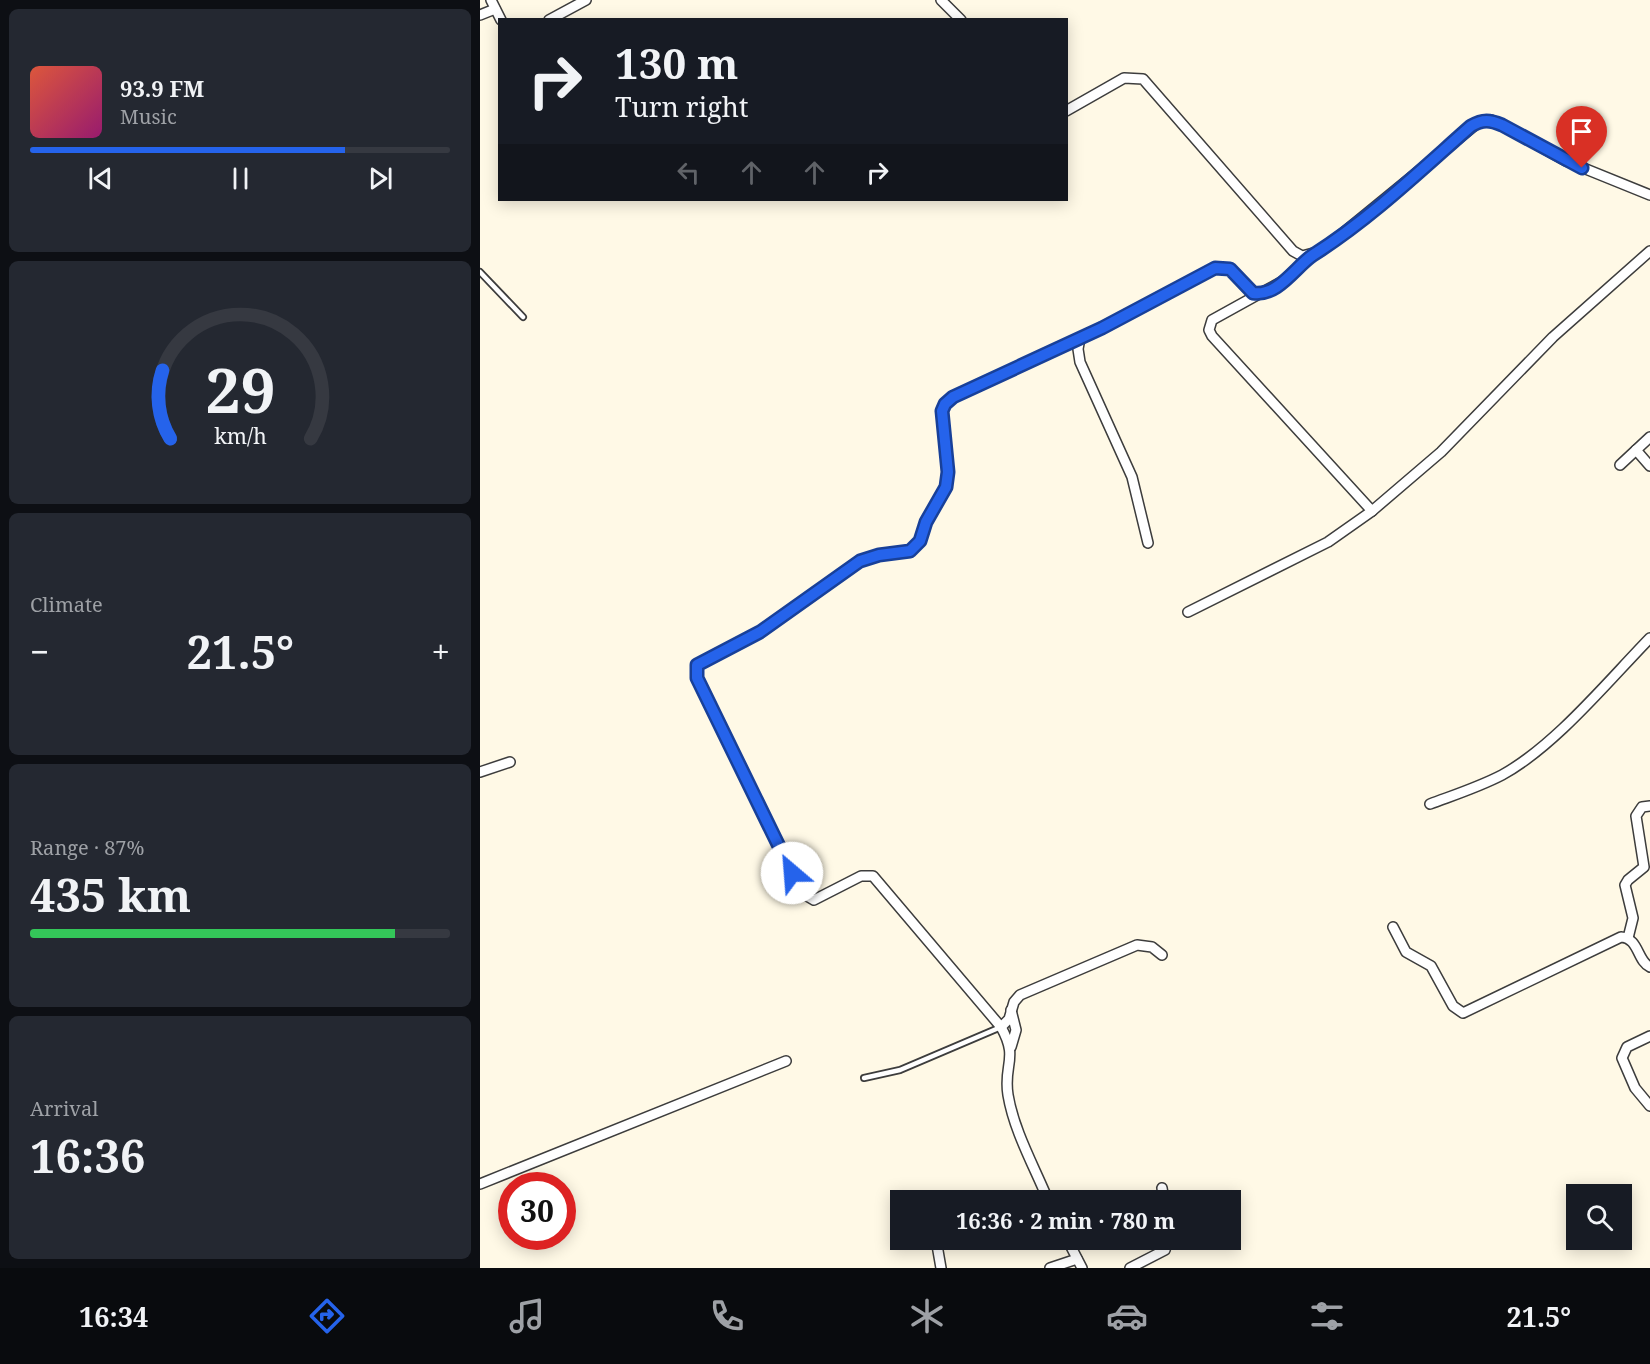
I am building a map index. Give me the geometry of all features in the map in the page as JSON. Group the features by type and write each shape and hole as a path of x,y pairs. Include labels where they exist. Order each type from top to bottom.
{"street":[{"path":"553,18 586,0"},
{"path":"940,0 959,18"},
{"path":"480,15 493,5"},
{"path":"1068,110 1124,78 1143,79 1293,251 1302,256 1312,255"},
{"path":"1372,511 1212,336 1209,330 1212,320 1283,282 1312,255 1349,229 1471,126 1480,121 1491,120 1566,161 1650,195"},
{"path":"1188,612 1328,542 1372,511 1440,452 1553,337 1650,251"},
{"path":"1011,1047 1001,1027 873,876 861,876 814,900 802,892 695,672 701,662 760,632 860,561 879,555 910,551 916,547 926,522 946,487 948,472 942,411 945,404 953,397 1080,338 1215,268 1230,269 1247,288 1258,294"},
{"path":"1080,338 1078,349 1080,362 1132,477 1148,543"},
{"path":"1620,465 1650,437"},
{"path":"1636,450 1650,466"},
{"path":"1430,804 1504,774 1534,751 1588,702 1650,638"},
{"path":"480,772 510,762"},
{"path":"1650,806 1642,807 1636,816 1645,860 1644,867 1625,885 1633,918 1628,938 1645,965 1650,967"},
{"path":"1393,927 1406,952 1431,966 1453,1006 1463,1013 1614,939 1628,938"},
{"path":"1001,1027 1006,1023 1020,995 1127,948 1145,945 1162,956"},
{"path":"1011,1010 1016,1030 1006,1076 1008,1095 1025,1147 1044,1190"},
{"path":"1650,1036 1627,1047 1622,1058 1635,1088 1650,1106"},
{"path":"480,1184 786,1061"},
{"path":"937,1250 941,1268"},
{"path":"1072,1250 1082,1268"},
{"path":"1130,1268 1165,1250"},
{"path":"1050,1268 1077,1259"}],"lane":[{"path":"480,272 523,316"},
{"path":"864,1078 900,1070 1001,1027"}],"route":[{"path":"792,873 697,678 695,672 697,665 760,632 813,592 860,561 879,555 910,551 916,547 920,541 921,532 946,487 948,472 942,411 945,404 953,397 1102,328 1215,268 1230,269 1253,293 1265,292 1299,270 1312,255 1340,236 1471,126 1480,121 1491,120 1502,125 1582,168"}]}
